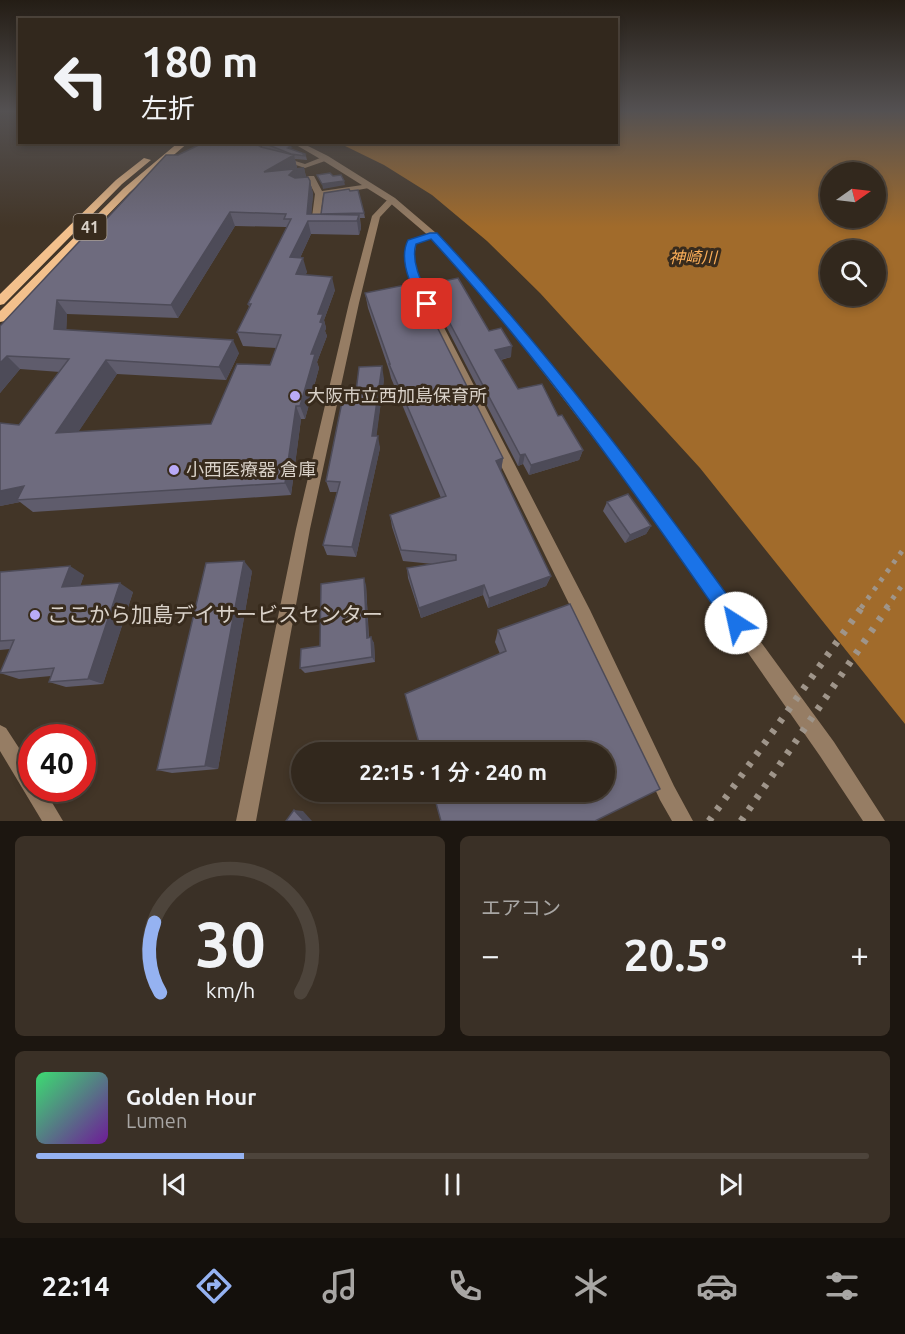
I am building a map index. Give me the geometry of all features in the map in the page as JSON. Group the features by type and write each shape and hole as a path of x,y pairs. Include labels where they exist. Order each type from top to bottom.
{"main road":[{"name":"41","path":"0,301 119,182 160,150"},
{"name":"41","path":"0,318 127,190 175,150"}],"street":[{"path":"310,150 392,200 433,236 485,291 650,500 827,749 875,821"},
{"path":"277,157 305,166 325,158"},
{"path":"327,224 315,224 313,186 369,186"},
{"path":"246,821 303,529 368,223 392,200"},
{"path":"433,236 412,242 409,259 416,284 584,616 667,793 683,821"},
{"path":"0,734 18,764"},
{"path":"41,802 53,821"}],"water":[{"name":"神崎川","path":"354,150 905,150 905,724 700,468 540,293 487,241 432,195 384,165"}],"building":[{"path":"188,150 275,150 294,155 264,172 304,168 294,170 289,175 295,178 308,177 310,181 307,214 359,215 357,221 308,221 290,257 303,258 296,274 332,277 318,314 323,314 320,322 323,323 311,354 315,354 300,406 296,406 285,483 17,500 24,486 0,491 0,423 19,425 69,359 7,356 0,363 0,326 91,229 97,229 166,155 178,155","holes":["230,212 286,214 284,219 291,219 248,304 251,304 237,332 281,335 270,365 237,364 211,424 56,433 106,360 219,367 233,340 54,329 57,300 171,305"]},
{"path":"282,150 295,150 306,156"},
{"path":"330,173 333,176 341,175 344,181 322,184 317,175"},
{"path":"349,189 350,191 358,190 364,213 321,214 324,193"},
{"path":"458,278 489,331 501,328 512,346 495,350 518,389 542,384 558,416 562,415 583,450 531,465 525,454 520,455 429,284"},
{"path":"415,283 503,458 496,461 551,576 489,598 484,585 419,608 407,568 456,560 456,555 401,550 390,515 446,496 389,364 365,293"},
{"path":"382,366 372,436 378,436 352,547 323,545 340,482 326,481 344,392 356,392 359,367"},
{"path":"628,494 651,526 630,535 607,502"},
{"path":"244,561 205,766 157,770 206,563"},
{"path":"70,566 62,587 120,583 88,679 49,682 54,668 0,673 14,640 0,641 0,572"},
{"path":"364,578 367,638 371,637 372,657 300,668 301,649 320,646 321,584"},
{"path":"570,604 660,789 595,821 441,821 436,802 615,802 615,742 419,742 405,694 506,651 498,630"},
{"path":"294,810 304,821 286,821"}],"railway":[{"path":"861,608 905,547"},
{"path":"886,608 905,581"},
{"path":"709,821 862,607"},
{"path":"741,821 888,607"}],"place":[{"name":"大阪市立西加島保育所","path":"295,396"},
{"name":"小西医療器 倉庫","path":"174,470"},
{"name":"ここから加島デイサービスセンター","path":"35,615"}],"route":[{"path":"427,304 416,284 409,251 412,242 433,236 485,291 550,372 650,500 736,623"}]}
